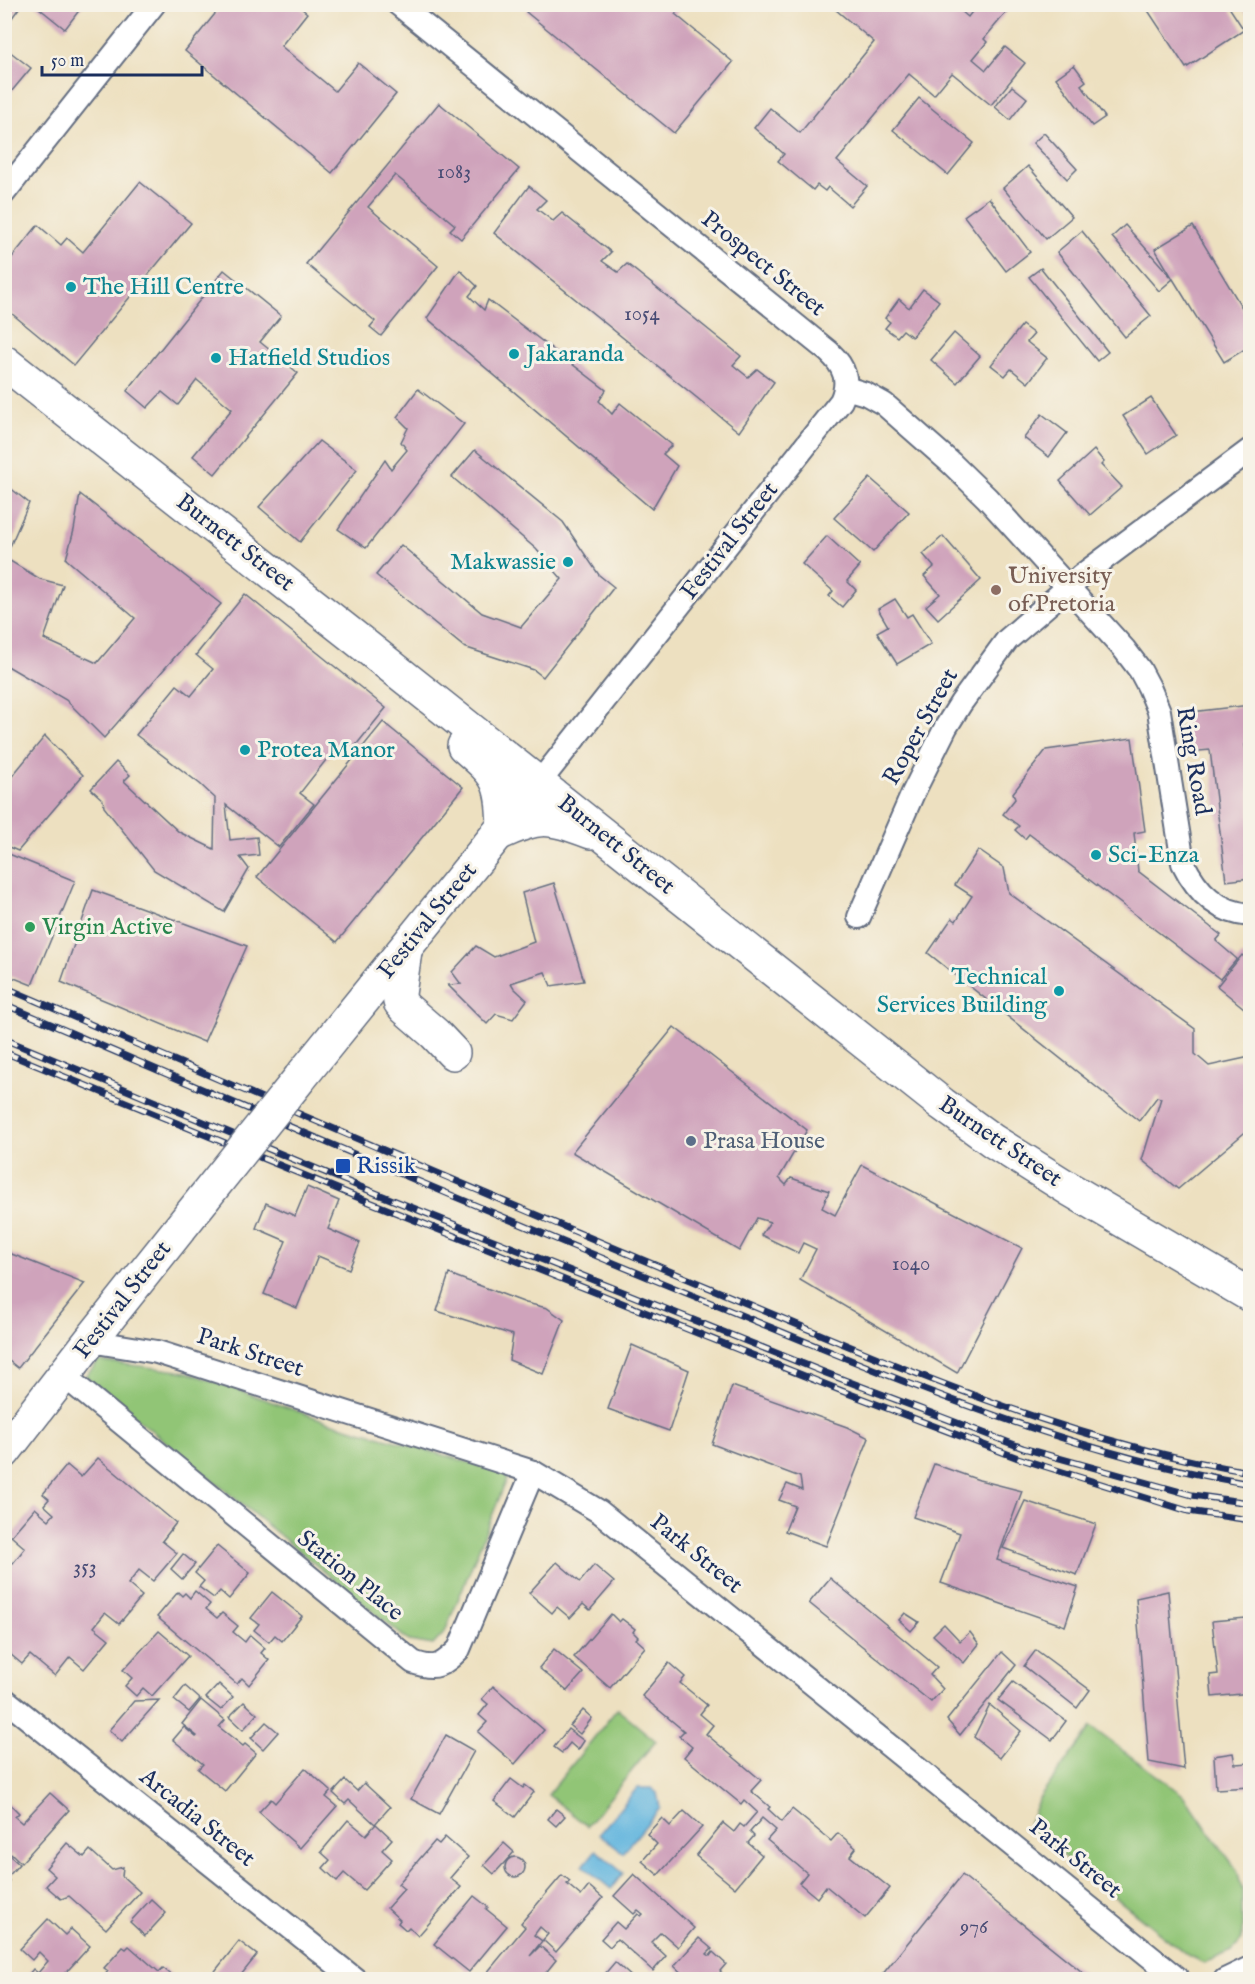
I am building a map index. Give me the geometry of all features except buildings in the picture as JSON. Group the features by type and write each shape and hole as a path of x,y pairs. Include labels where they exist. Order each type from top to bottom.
{"street":[{"path":"4,193 154,4"},
{"name":"Prospect Street","path":"398,4 829,352 846,377 846,388"},
{"name":"Burnett Street","path":"4,362 942,1104 1012,1153 1071,1190 1251,1295"},
{"path":"846,388 866,394 884,404 951,463 987,498 1066,587 1251,450"},
{"name":"Festival Street","path":"4,1452 204,1198 539,783 841,401 846,388"},
{"name":"Ring Road","path":"1066,587 1124,649 1140,670 1154,698 1162,729 1183,863 1191,880 1200,891 1220,906 1238,914 1251,915"},
{"name":"Roper Street","path":"859,917 913,793 946,727 961,703 1007,640 1066,587"},
{"path":"349,633 375,671 490,768 500,785 500,830 542,819 560,821 607,838"},
{"path":"405,949 400,1002 453,1053"},
{"path":"1167,1245 1251,1285"},
{"name":"Park Street","path":"90,1341 157,1352 533,1472 600,1512 986,1821 1179,1980"},
{"name":"Station Place","path":"63,1375 413,1662 427,1668 445,1664 459,1648 533,1472"},
{"name":"Arcadia Street","path":"4,1700 356,1980"},
{"path":"1225,1980 1251,1968"}],"green space":[{"path":"99,1361 187,1372 326,1421 509,1474 445,1632 433,1645 409,1641 85,1376"},
{"path":"617,1709 656,1741 587,1826 548,1795"},
{"path":"1091,1727 1183,1795 1237,1870 1242,1890 1242,1940 1232,1951 1204,1963 1189,1956 1032,1831 1029,1823 1038,1800"}],"water":[{"path":"637,1788 651,1788 657,1793 660,1808 623,1853 599,1834"},
{"path":"596,1850 623,1873 611,1889 583,1866"}],"railway":[{"path":"4,987 533,1214 908,1370 975,1396 1111,1440 1180,1458 1250,1472"},
{"path":"4,1004 538,1231 912,1385 978,1410 1113,1453 1250,1484"},
{"path":"4,1039 358,1186 826,1373 1023,1448 1192,1495 1250,1503"},
{"path":"4,1052 352,1195 842,1391 1018,1458 1188,1511 1250,1520"}],"place":[{"name":"The Hill Centre","path":"71,287"},
{"name":"Jakaranda","path":"514,354"},
{"name":"Hatfield Studios","path":"216,358"},
{"name":"Makwassie","path":"568,562"},
{"name":"University of Pretoria","path":"996,590"},
{"name":"Protea Manor","path":"245,750"},
{"name":"Sci-Enza","path":"1096,855"},
{"name":"Virgin Active","path":"30,927"},
{"name":"Technical Services Building","path":"1059,991"},
{"name":"Prasa House","path":"691,1141"},
{"name":"Rissik","path":"343,1166"}]}
